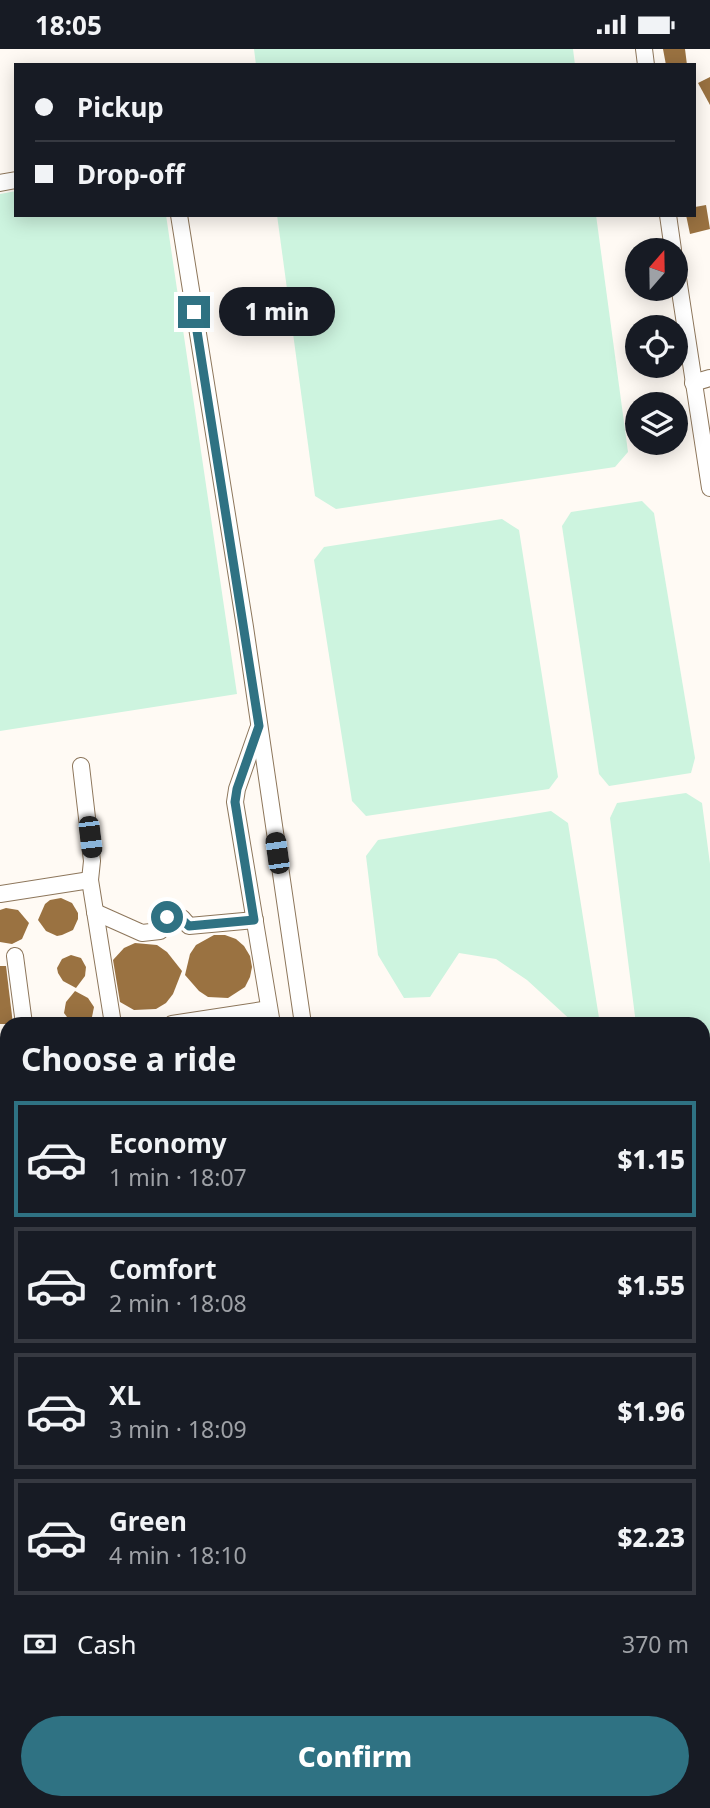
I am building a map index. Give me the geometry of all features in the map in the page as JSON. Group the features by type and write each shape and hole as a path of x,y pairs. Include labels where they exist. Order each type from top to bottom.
{"street":[{"path":"179,217 302,1017"},
{"path":"668,217 671,238"},
{"path":"681,301 708,461 710,488"},
{"path":"693,383 710,377"},
{"path":"259,726 235,802 270,1016"},
{"path":"81,766 92,861 90,880 112,1017"},
{"path":"0,894 90,880"},
{"path":"95,912 142,933 160,931 163,920 172,915 182,918 189,926 254,920"},
{"path":"15,956 23,1017"}],"green space":[{"path":"254,49 573,49 575,63 256,63"},
{"path":"14,191 14,217 166,217 237,694 0,731 0,194"},
{"path":"277,217 596,217 625,430 625,455 615,467 336,509 315,496"},
{"path":"642,501 654,513 695,758 691,773 609,786 599,774 562,526 571,512"},
{"path":"502,519 519,530 558,777 549,789 366,816 352,801 314,560 324,547"},
{"path":"686,793 702,803 710,864 710,1017 635,1017 610,818 617,803"},
{"path":"551,811 568,823 599,1017 567,1017 527,980 496,959 459,953 430,997 404,998 378,955 366,856 378,840"}],"building":[{"path":"663,49 685,49 687,63 666,63"},
{"path":"710,77 710,105 698,83"},
{"path":"706,205 710,229 690,234 686,217 696,217 696,207"},
{"path":"61,898 72,903 78,913 78,919 73,930 57,936 46,931 38,920 45,904"},
{"path":"0,910 18,910 29,923 22,939 12,944 0,942"},
{"path":"214,935 236,939 250,956 252,967 245,987 228,998 208,997 185,975 190,954 196,945"},
{"path":"135,943 157,945 167,952 182,971 173,994 166,1003 156,1009 134,1010 120,1002 113,960 124,948"},
{"path":"71,955 81,958 86,967 85,976 76,988 63,981 57,968 62,959"},
{"path":"0,966 6,966 12,1017 0,1017"},
{"path":"75,991 88,998 94,1007 92,1017 67,1017 64,1013 66,1002"}],"route":[{"path":"167,917 177,915 189,926 254,920 235,802 259,726 194,312"}]}
